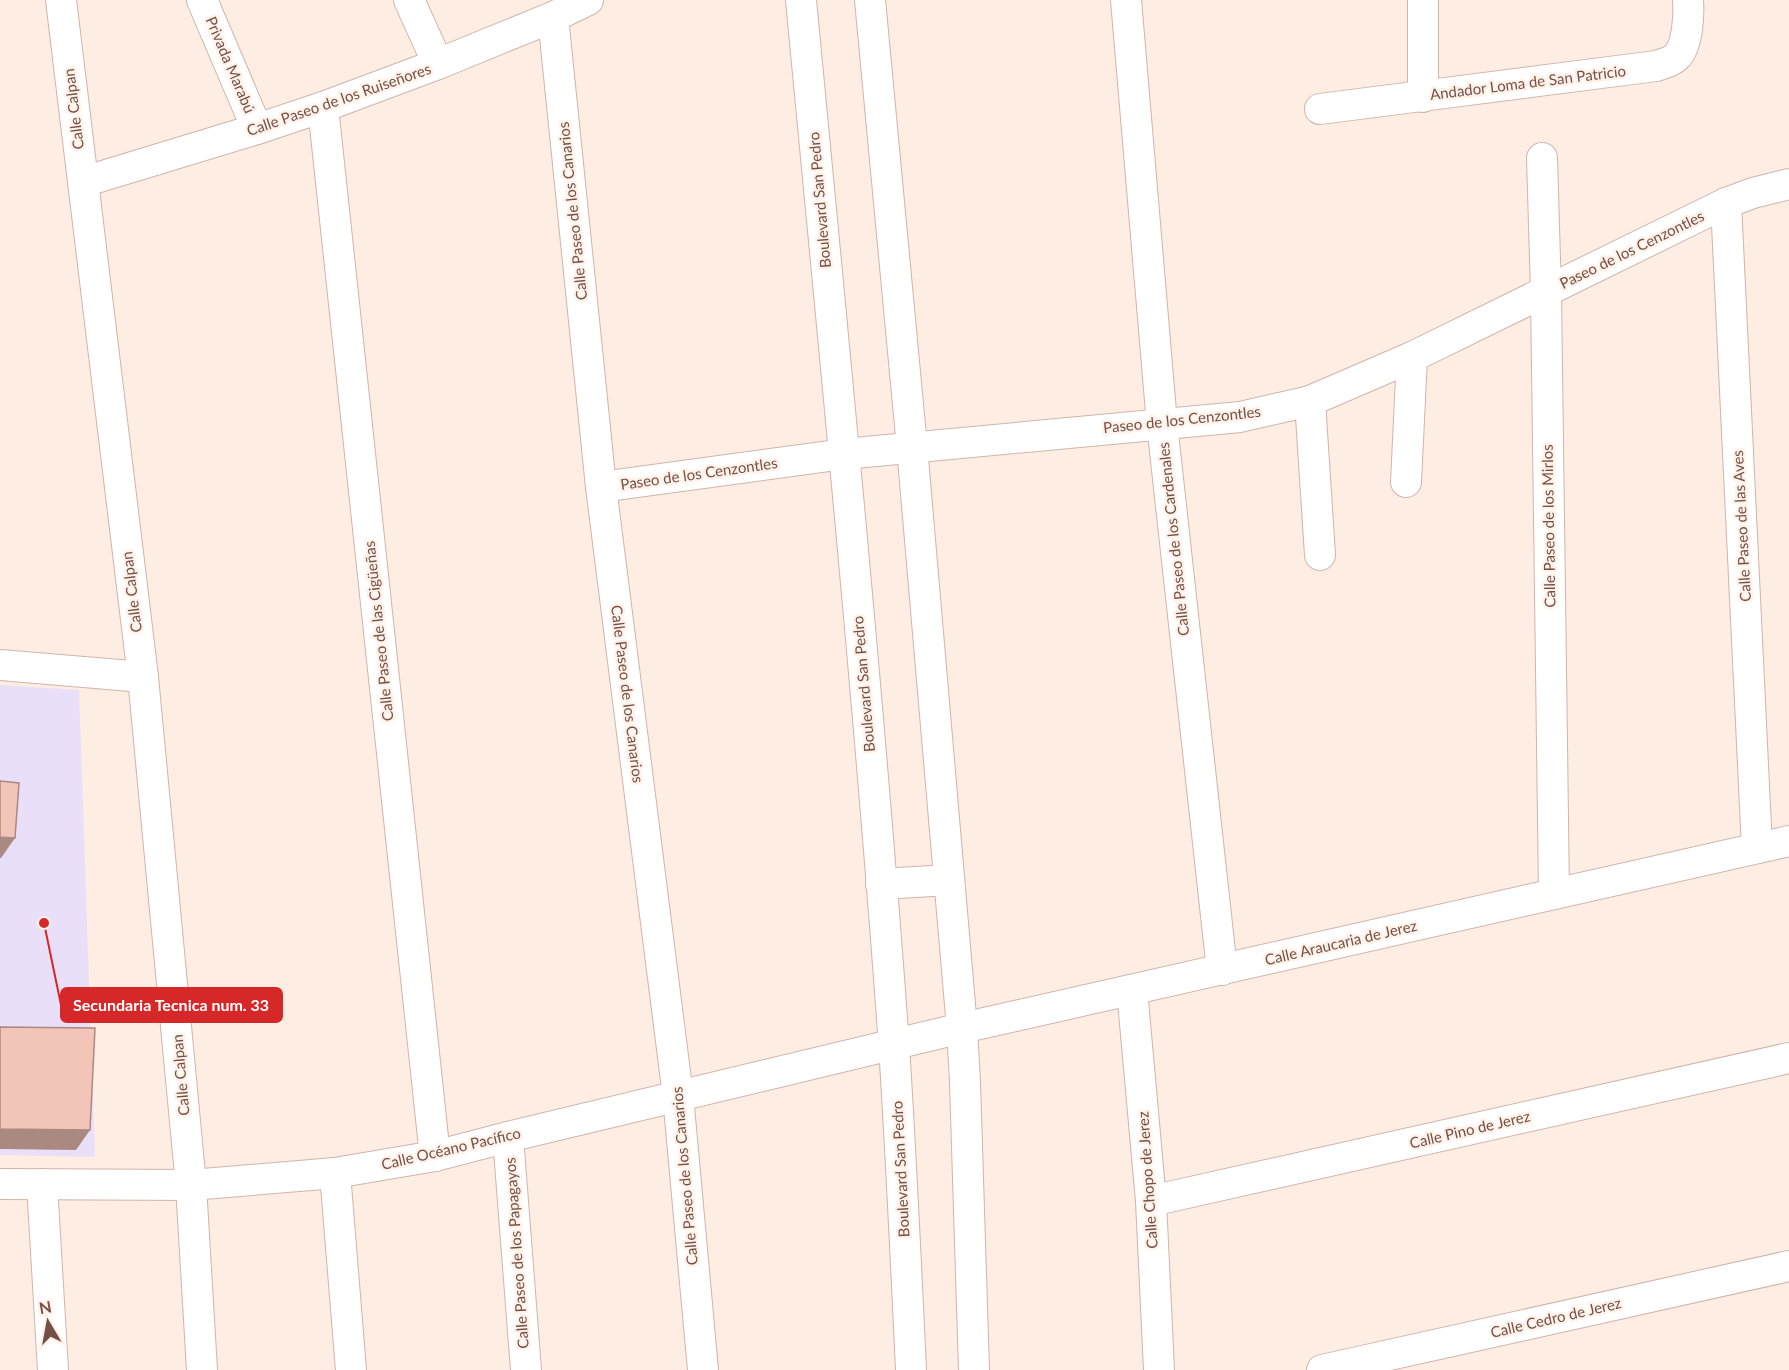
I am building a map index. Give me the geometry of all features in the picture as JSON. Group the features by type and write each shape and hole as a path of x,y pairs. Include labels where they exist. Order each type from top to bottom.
{"street":[{"name":"Calle Calpan","path":"61,0 143,676 191,1185 202,1370"},
{"name":"Privada Marabú","path":"202,0 257,129"},
{"path":"409,0 438,64"},
{"name":"Calle Paseo de los Ruiseñores","path":"83,182 323,107 438,64 553,17 588,0"},
{"name":"Boulevard San Pedro","path":"801,0 844,454 894,1044 911,1370"},
{"path":"870,0 912,447 962,1028 974,1370"},
{"name":"Calle Paseo de los Cardenales","path":"1126,0 1162,424 1222,970"},
{"path":"1423,0 1423,97"},
{"name":"Andador Loma de San Patricio","path":"1320,109 1656,66 1677,56 1685,39 1689,15 1688,0"},
{"name":"Calle Paseo de los Canarios","path":"553,17 601,487 678,1096 703,1370"},
{"name":"Calle Paseo de las Cigüeñas","path":"323,107 435,1156"},
{"name":"Calle Paseo de los Mirlos","path":"1542,158 1546,292 1554,894"},
{"name":"Paseo de los Cenzontles","path":"601,487 844,454 1240,417 1310,401 1412,357 1726,203 1789,184"},
{"name":"Calle Paseo de las Aves","path":"1726,203 1758,848"},
{"path":"1406,482 1412,357"},
{"path":"1310,401 1320,555"},
{"path":"0,665 143,676"},
{"name":"Calle Araucaria de Jerez","path":"894,1044 1789,841"},
{"path":"881,884 949,880"},
{"name":"Calle Chopo de Jerez","path":"1132,990 1151,1201 1159,1370"},
{"name":"Calle Océano Pacífico","path":"0,1184 191,1185 336,1173 435,1156 894,1044"},
{"name":"Calle Pino de Jerez","path":"1151,1201 1789,1058"},
{"name":"Calle Paseo de los Papagayos","path":"508,1137 526,1370"},
{"path":"336,1173 351,1370"},
{"path":"42,1184 53,1370"},
{"name":"Calle Cedro de Jerez","path":"1322,1370 1789,1266"}],"shaded area":[{"path":"0,685 79,690 95,1157 0,1155"}],"building":[{"path":"0,781 19,783 15,838 0,837"},
{"path":"0,1027 95,1028 90,1130 0,1129"}],"place":[{"name":"Secundaria Tecnica num. 33","path":"44,923"}]}
